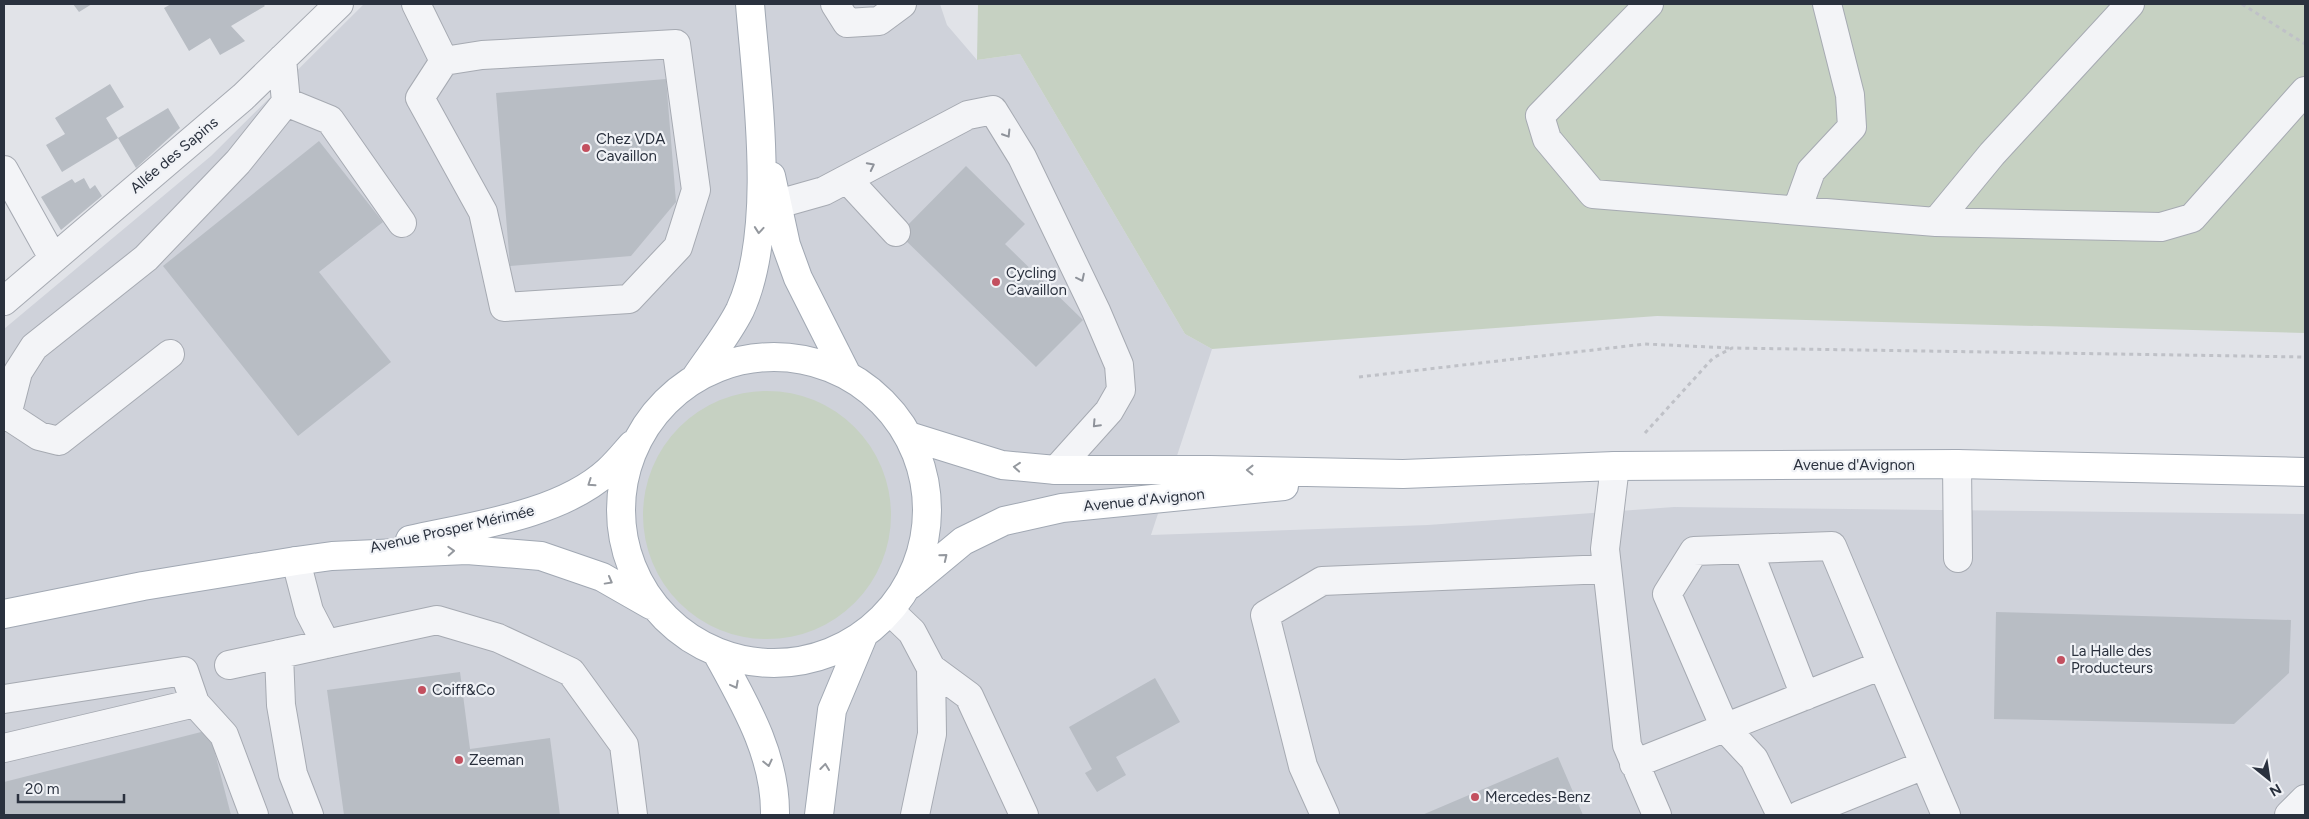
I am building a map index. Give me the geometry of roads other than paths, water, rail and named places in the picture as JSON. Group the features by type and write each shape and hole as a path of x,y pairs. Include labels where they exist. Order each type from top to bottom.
{"main road":[{"path":"695,379 739,310 751,279 757,244 761,204 760,129 750,4"},
{"path":"760,129 786,244 798,278 847,374"},
{"path":"786,357 818,363 847,374 878,398 892,412 909,436 922,466 927,496 927,528 920,559 907,588 890,611 863,636 836,651 807,660 777,664 746,662 717,653 693,641 671,625 653,606 637,581 626,553 620,524 621,494 627,465 638,438 666,402 695,379 723,365 754,358 786,357"},
{"name":"Avenue d'Avignon","path":"909,436 1002,466 1056,470 1210,470 1404,474 1615,466 1956,464 2305,472"},
{"name":"Avenue Prosper Mérimée","path":"4,614 144,586 332,556 534,511 581,490 607,472 638,438"},
{"name":"Avenue d'Avignon","path":"907,588 963,541 1004,521 1062,508 1404,474"},
{"name":"Avenue Prosper Mérimée","path":"332,556 467,550 541,556 602,577 653,606"},
{"path":"818,815 832,710 863,636"},
{"path":"717,653 752,717 766,754 776,795 776,815"}],"street":[{"name":"Allée des Sapins","path":"4,301 242,97 339,4"},
{"path":"835,4 847,23 879,21 902,4"},
{"path":"1650,4 1540,116 1547,139 1593,194 1936,222 2161,226 2192,218 2305,91"},
{"path":"1797,210 1811,171 1852,127 1850,95 1827,4"},
{"path":"1936,222 1992,154 2121,6"},
{"path":"426,9 444,61"},
{"path":"676,44 696,190 678,247 630,299 504,307 483,212 420,98 444,61 482,55 676,44"},
{"path":"170,354 59,441 40,436 5,416 18,372 34,347 146,258 238,162 286,102 282,59"},
{"path":"286,102 330,120 402,223"},
{"path":"778,204 824,191 968,115 993,110 1022,157 1096,311 1119,364 1121,390 1109,411 1056,470"},
{"path":"4,170 53,258"},
{"path":"846,180 896,232"},
{"path":"1956,464 1958,558"},
{"path":"1615,466 1605,549 1627,746 1657,815"},
{"path":"1781,815 1754,759 1725,728 1667,594 1694,550 1832,546 1946,815"},
{"path":"1748,549 1805,696"},
{"path":"296,561 309,611 326,644"},
{"path":"1325,815 1303,766 1265,616 1322,581 1608,569"},
{"path":"890,611 912,632 931,668 969,696 1024,815"},
{"path":"229,665 437,620 498,638 571,672 624,745 633,815"},
{"path":"279,654 281,705 293,774 309,815"},
{"path":"1634,764 1882,665"},
{"path":"915,815 932,734 931,668"},
{"path":"4,698 184,671 195,703 224,735 254,815"},
{"path":"4,748 195,703"},
{"path":"1800,815 1924,765"},
{"path":"2289,815 2305,799"}],"place":[{"name":"Chez VDA Cavaillon","path":"586,148"},
{"name":"Cycling Cavaillon","path":"996,282"},
{"name":"La Halle des Producteurs","path":"2061,660"},
{"name":"Coiff&Co","path":"422,690"},
{"name":"Zeeman","path":"459,760"},
{"name":"Mercedes-Benz","path":"1475,797"}]}
